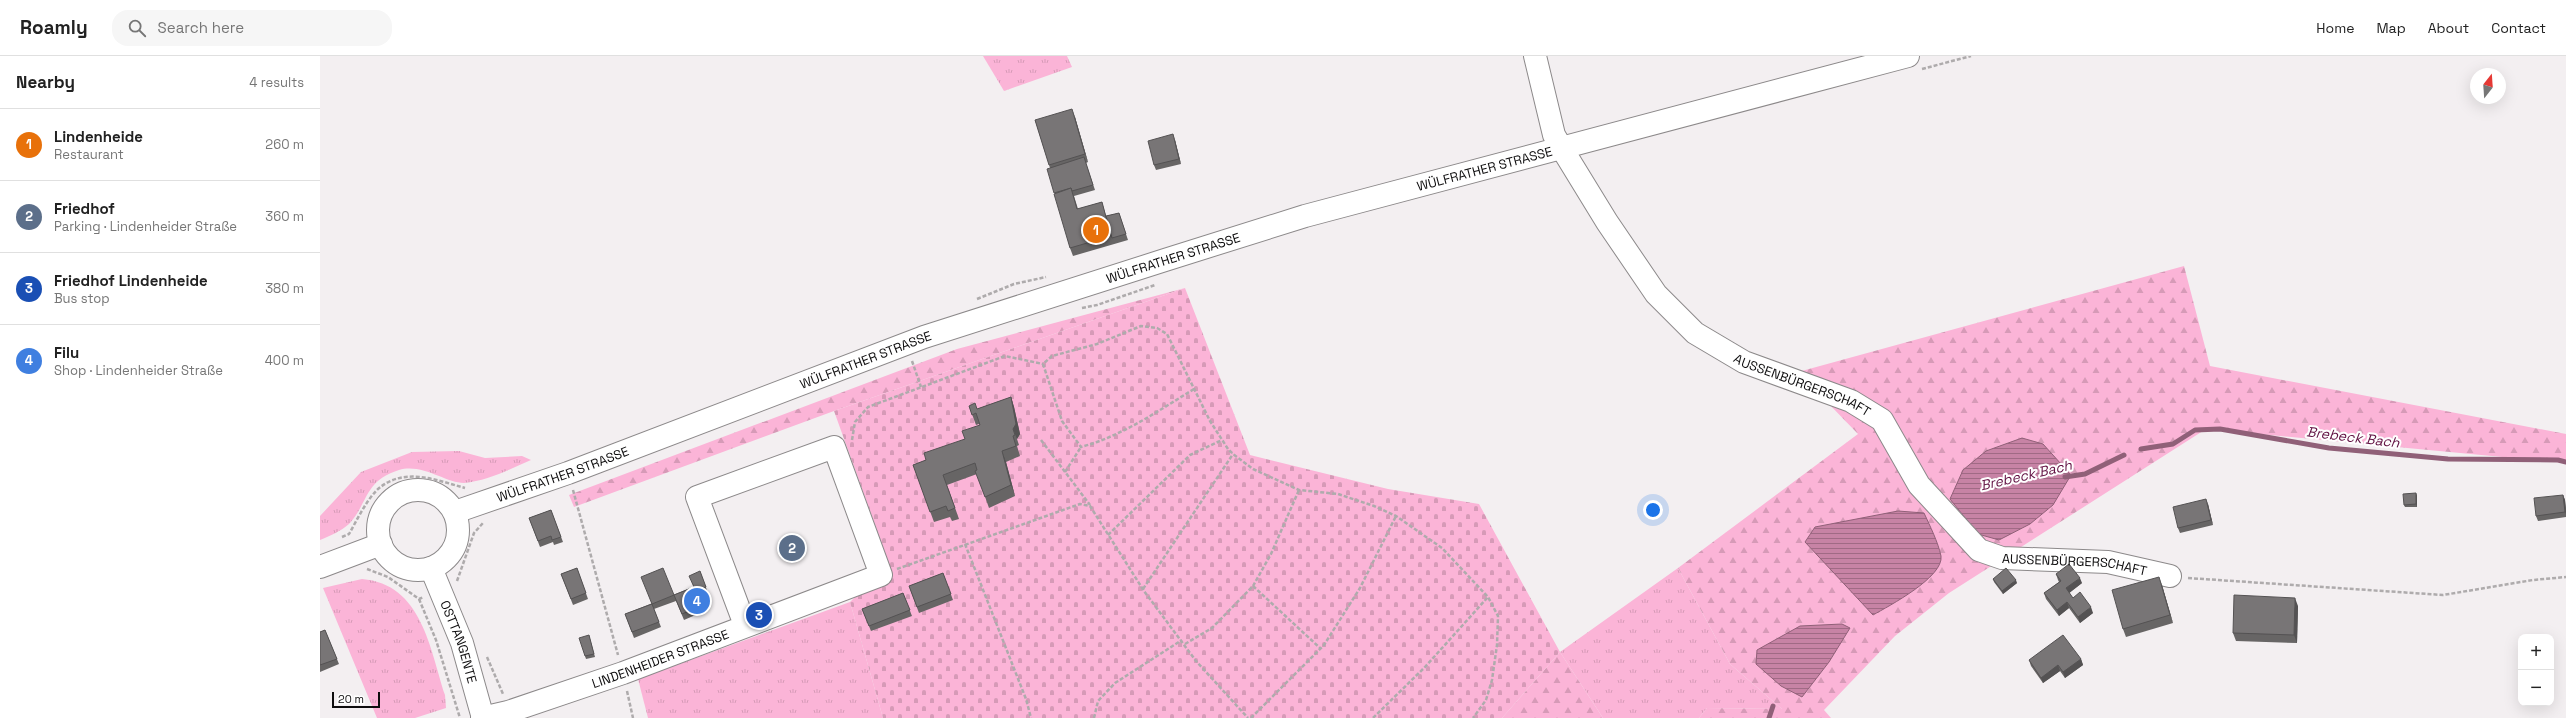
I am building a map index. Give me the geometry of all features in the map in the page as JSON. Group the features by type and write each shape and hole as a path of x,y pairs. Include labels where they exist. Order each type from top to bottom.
{"main road":[{"name":"AUSSENBÜRGERSCHAFT","path":"1535,56 1554,134 1561,147 1607,222 1656,294 1695,333 1744,362 1851,401 1882,420 1919,485 1978,550 2002,558 2108,562 2170,576"},
{"name":"WÜLFRATHER STRASSE","path":"455,512 568,473 979,318 1305,216 1561,147 1913,63"},
{"path":"745,625 697,497 834,447 882,575"},
{"path":"409,490 422,490 436,493 447,501 455,512 458,525 458,539 452,551 443,561 432,568 407,568 396,563 387,555 381,544 378,531 380,518 386,505 396,496 409,490"},
{"path":"320,567 381,544"},
{"name":"OSTTANGENTE","path":"432,568 462,643 483,718"},
{"name":"LINDENHEIDER STRASSE","path":"483,718 508,712 623,673 745,625 882,575"}],"path":[{"path":"1913,63 1971,56"},
{"path":"1076,309 1097,305 1160,283"},
{"path":"1043,364 1052,356 1097,344 1141,326 1157,328 1167,334 1210,421 1222,440 1234,454 1253,469 1299,490 1338,494 1396,516 1442,548 1488,597 1498,616 1497,645 1488,693 1473,718"},
{"path":"854,448 852,442 855,422 868,406 1005,356 1043,364"},
{"path":"904,362 916,357"},
{"path":"911,360 920,387"},
{"path":"1043,364 1062,421 1081,447"},
{"path":"1065,472 1081,447 1099,442 1139,422 1194,390"},
{"path":"1041,440 1090,506 1143,589 1185,644 1196,661 1250,718 1320,648 1360,588 1396,516"},
{"path":"1108,535 1190,455 1222,440"},
{"path":"1143,589 1234,454"},
{"path":"578,485 572,487 623,673 633,718"},
{"path":"1185,644 1212,628 1253,586 1271,554 1299,490"},
{"path":"882,575 1080,504 1090,506"},
{"path":"419,599 457,582 474,533 483,523 491,520"},
{"path":"965,544 1026,699 1031,718"},
{"path":"364,568 388,577 419,599 436,640 460,718"},
{"path":"2170,576 2443,595 2533,580 2566,578"},
{"path":"1253,586 1320,648"},
{"path":"1373,718 1425,667 1488,597"},
{"path":"1094,718 1098,701 1115,683 1182,640"}],"green space":[{"path":"983,56 1067,56 1072,67 1004,91"},
{"path":"2184,266 2210,366 2566,434 2566,463 2206,429 1949,593 1895,636 1824,710 1831,718 1699,718 1707,708 1782,709 1730,664 1678,568 1858,434 1798,372"},
{"path":"1185,288 834,411 574,507 569,495 957,349"},
{"path":"1185,288 1250,455 1388,489 1479,504 1560,652 1502,718 883,718 850,602 889,564 834,411"},
{"path":"459,451 485,458 522,456 531,460 482,480 464,483 449,480 416,469 399,470 379,480 373,486 349,524 320,540 320,516 361,472 412,452"},
{"path":"1678,568 1730,664 1782,709 1707,708 1699,718 1603,718 1560,652"},
{"path":"362,579 382,584 398,593 411,606 428,639 445,695 446,708 415,718 377,718 323,588"},
{"path":"850,602 883,718 648,718 638,679"},
{"path":"1560,652 1603,718 1502,718"}],"water":[{"path":"2022,438 2043,444 2071,475 2053,505 2030,524 1999,540 1978,534 1950,499 1963,470 1986,451"},
{"path":"1898,511 1924,513 1940,551 1940,564 1925,582 1891,605 1873,615 1805,542 1815,527"},
{"path":"1842,624 1850,628 1829,662 1802,697 1781,686 1756,664 1757,650 1800,626"}],"building":[{"path":"1072,109 1085,154 1049,165 1035,120"},
{"path":"1173,134 1179,159 1154,165 1148,141"},
{"path":"1084,157 1093,185 1072,191 1071,188 1054,193 1047,169"},
{"path":"1071,188 1077,209 1102,202 1111,236 1070,248 1054,194"},
{"path":"1119,213 1126,234 1112,238 1106,216"},
{"path":"1011,397 1016,424 1013,429 1015,435 1013,436 1016,446 1002,451 1011,485 985,497 975,471 977,470 975,463 943,475 955,508 948,511 946,506 930,512 913,465 926,460 924,453 965,439 962,431 980,425 976,413 972,415 969,406 975,403 977,409"},
{"path":"2416,493 2416,504 2404,505 2403,494"},
{"path":"2563,495 2565,512 2536,516 2534,498"},
{"path":"2206,499 2211,520 2178,528 2173,507"},
{"path":"551,510 561,537 552,540 551,536 538,541 529,518"},
{"path":"2069,564 2080,578 2066,588 2073,598 2080,592 2091,607 2078,617 2067,602 2057,610 2044,593 2061,581 2056,574"},
{"path":"577,568 586,593 571,599 561,574"},
{"path":"663,568 674,595 652,604 641,577"},
{"path":"2006,568 2016,580 2002,591 1993,579"},
{"path":"700,571 706,587 699,590 705,604 682,614 674,595 694,587 689,576"},
{"path":"943,573 951,594 917,607 909,586"},
{"path":"2159,577 2170,615 2123,629 2112,590"},
{"path":"903,593 910,610 869,626 862,609"},
{"path":"2234,595 2295,598 2294,635 2233,633"},
{"path":"652,604 659,622 632,632 625,614"},
{"path":"325,630 337,659 320,665 320,632"},
{"path":"589,635 594,654 585,656 579,638"},
{"path":"2063,635 2081,659 2063,672 2058,665 2041,678 2029,660"}],"waterway":[{"name":"Brebeck Bach","path":"2141,449 2173,444 2195,430 2220,429 2329,448 2448,459 2558,460 2566,462"},
{"name":"Brebeck Bach","path":"2065,477 2085,474 2124,455"},
{"name":"Brebeck Bach","path":"1769,718 1773,706"}],"place":[{"name":"Lindenheide","path":"1096,230"},
{"name":"Friedhof","path":"792,548"},
{"name":"Filu","path":"697,601"},
{"name":"Friedhof Lindenheide","path":"759,615"}]}
